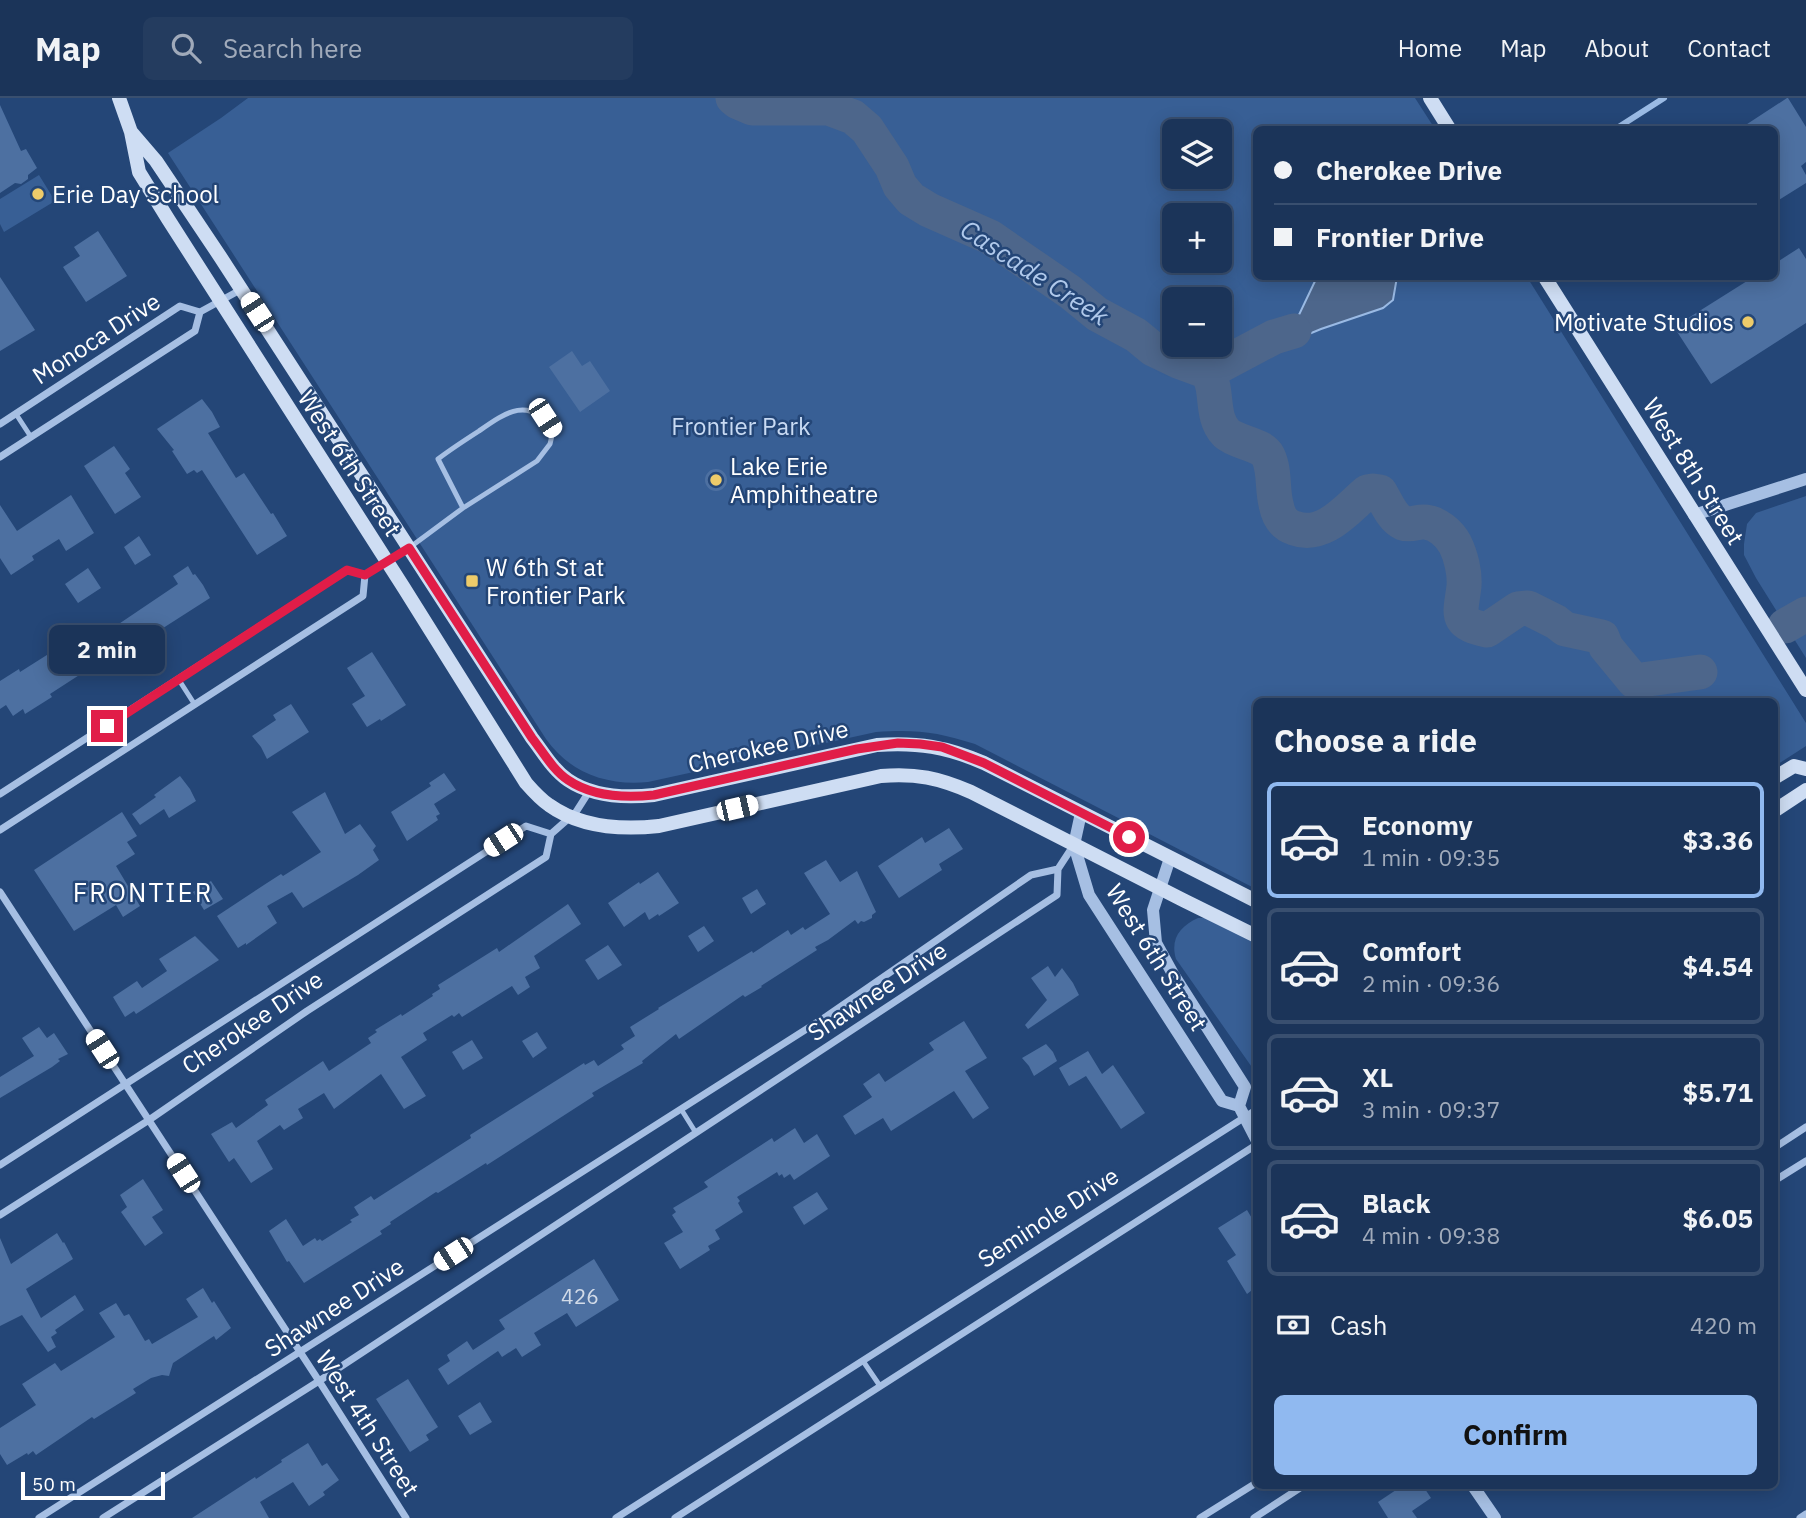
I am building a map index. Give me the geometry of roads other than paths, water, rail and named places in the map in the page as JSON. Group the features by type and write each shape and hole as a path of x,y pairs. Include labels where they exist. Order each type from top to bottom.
{"main road":[{"name":"West 6th Street","path":"119,98 131,132 139,172 219,303 526,783 552,807 571,816"},
{"path":"1430,98 1448,126"},
{"name":"West 6th Street","path":"131,132 156,161 242,289 532,738 567,779 584,788"},
{"name":"West 8th Street","path":"1547,280 1806,690"},
{"name":"Cherokee Drive","path":"584,788 621,796 654,795 877,745 942,747 984,763 1253,900"},
{"path":"1778,776 1794,766 1806,769"},
{"path":"571,816 598,825 619,828 659,826 863,779 917,775 935,778 971,792 1253,935"},
{"path":"1778,808 1806,790"}],"street":[{"name":"Monoca Drive","path":"0,424 180,306 200,312 242,289"},
{"name":"Monoca Drive","path":"0,457 195,331 200,312"},
{"path":"1694,515 1806,479"},
{"path":"0,794 347,570 365,575 409,548"},
{"path":"0,830 363,596 365,575"},
{"name":"Cherokee Drive","path":"0,1215 149,1119 307,1011 546,857 551,834 580,807 584,788"},
{"name":"West 6th Street","path":"1081,813 1074,845 1089,895 1222,1101 1247,1111"},
{"name":"Cherokee Drive","path":"0,1165 526,826 551,834"},
{"name":"Shawnee Drive","path":"103,1518 319,1381 1057,895 1058,869 1074,845"},
{"name":"West 6th Street","path":"1170,858 1153,910 1156,943 1163,959 1245,1087 1247,1111 1253,1130"},
{"name":"Shawnee Drive","path":"43,1517 828,1016 1031,876 1058,869"},
{"name":"West 4th Street","path":"0,891 406,1518"},
{"name":"Seminole Drive","path":"616,1518 1247,1111"},
{"path":"1778,1145 1806,1127"},
{"path":"674,1518 1253,1148"},
{"path":"1778,1178 1806,1161"},
{"path":"1200,1518 1253,1485"},
{"path":"1254,1518 1298,1489"},
{"path":"1476,1489 1495,1518"},
{"path":"1800,1518 1806,1514"}],"lane":[{"path":"409,548 463,508 537,461 550,444 553,431 545,418 519,409 502,415 438,458 463,508"},
{"name":"Monoca Drive","path":"16,414 31,437"},
{"path":"179,680 195,705"},
{"path":"681,1109 695,1133"},
{"path":"863,1361 880,1386"}],"waterway":[{"name":"Cascade Creek","path":"733,98 752,108 829,108 853,117 867,129 892,167 900,186 911,199 929,210 990,237 1097,314 1136,335 1153,349 1208,372 1217,417 1222,428 1226,433 1260,449 1268,456 1278,512 1281,519 1290,526 1305,530 1325,526 1367,492 1380,492 1399,521 1406,524 1434,524 1455,544 1464,576 1462,616 1469,624 1487,630 1518,609 1528,608 1565,629 1602,637 1606,647 1634,681 1700,672"},
{"path":"1620,126 1664,98"},
{"name":"Cascade Creek","path":"1208,372 1274,337 1294,331"},
{"name":"Cascade Creek","path":"1785,626 1806,614"}],"place":[{"name":"Erie Day School","path":"38,194"},
{"name":"Motivate Studios","path":"1748,322"},
{"name":"Lake Erie Amphitheatre","path":"716,480"},
{"name":"W 6th St at Frontier Park","path":"472,581"}],"district":[{"name":"FRONTIER","path":"143,892"}],"park label":[{"name":"Frontier Park","path":"741,426"}]}
